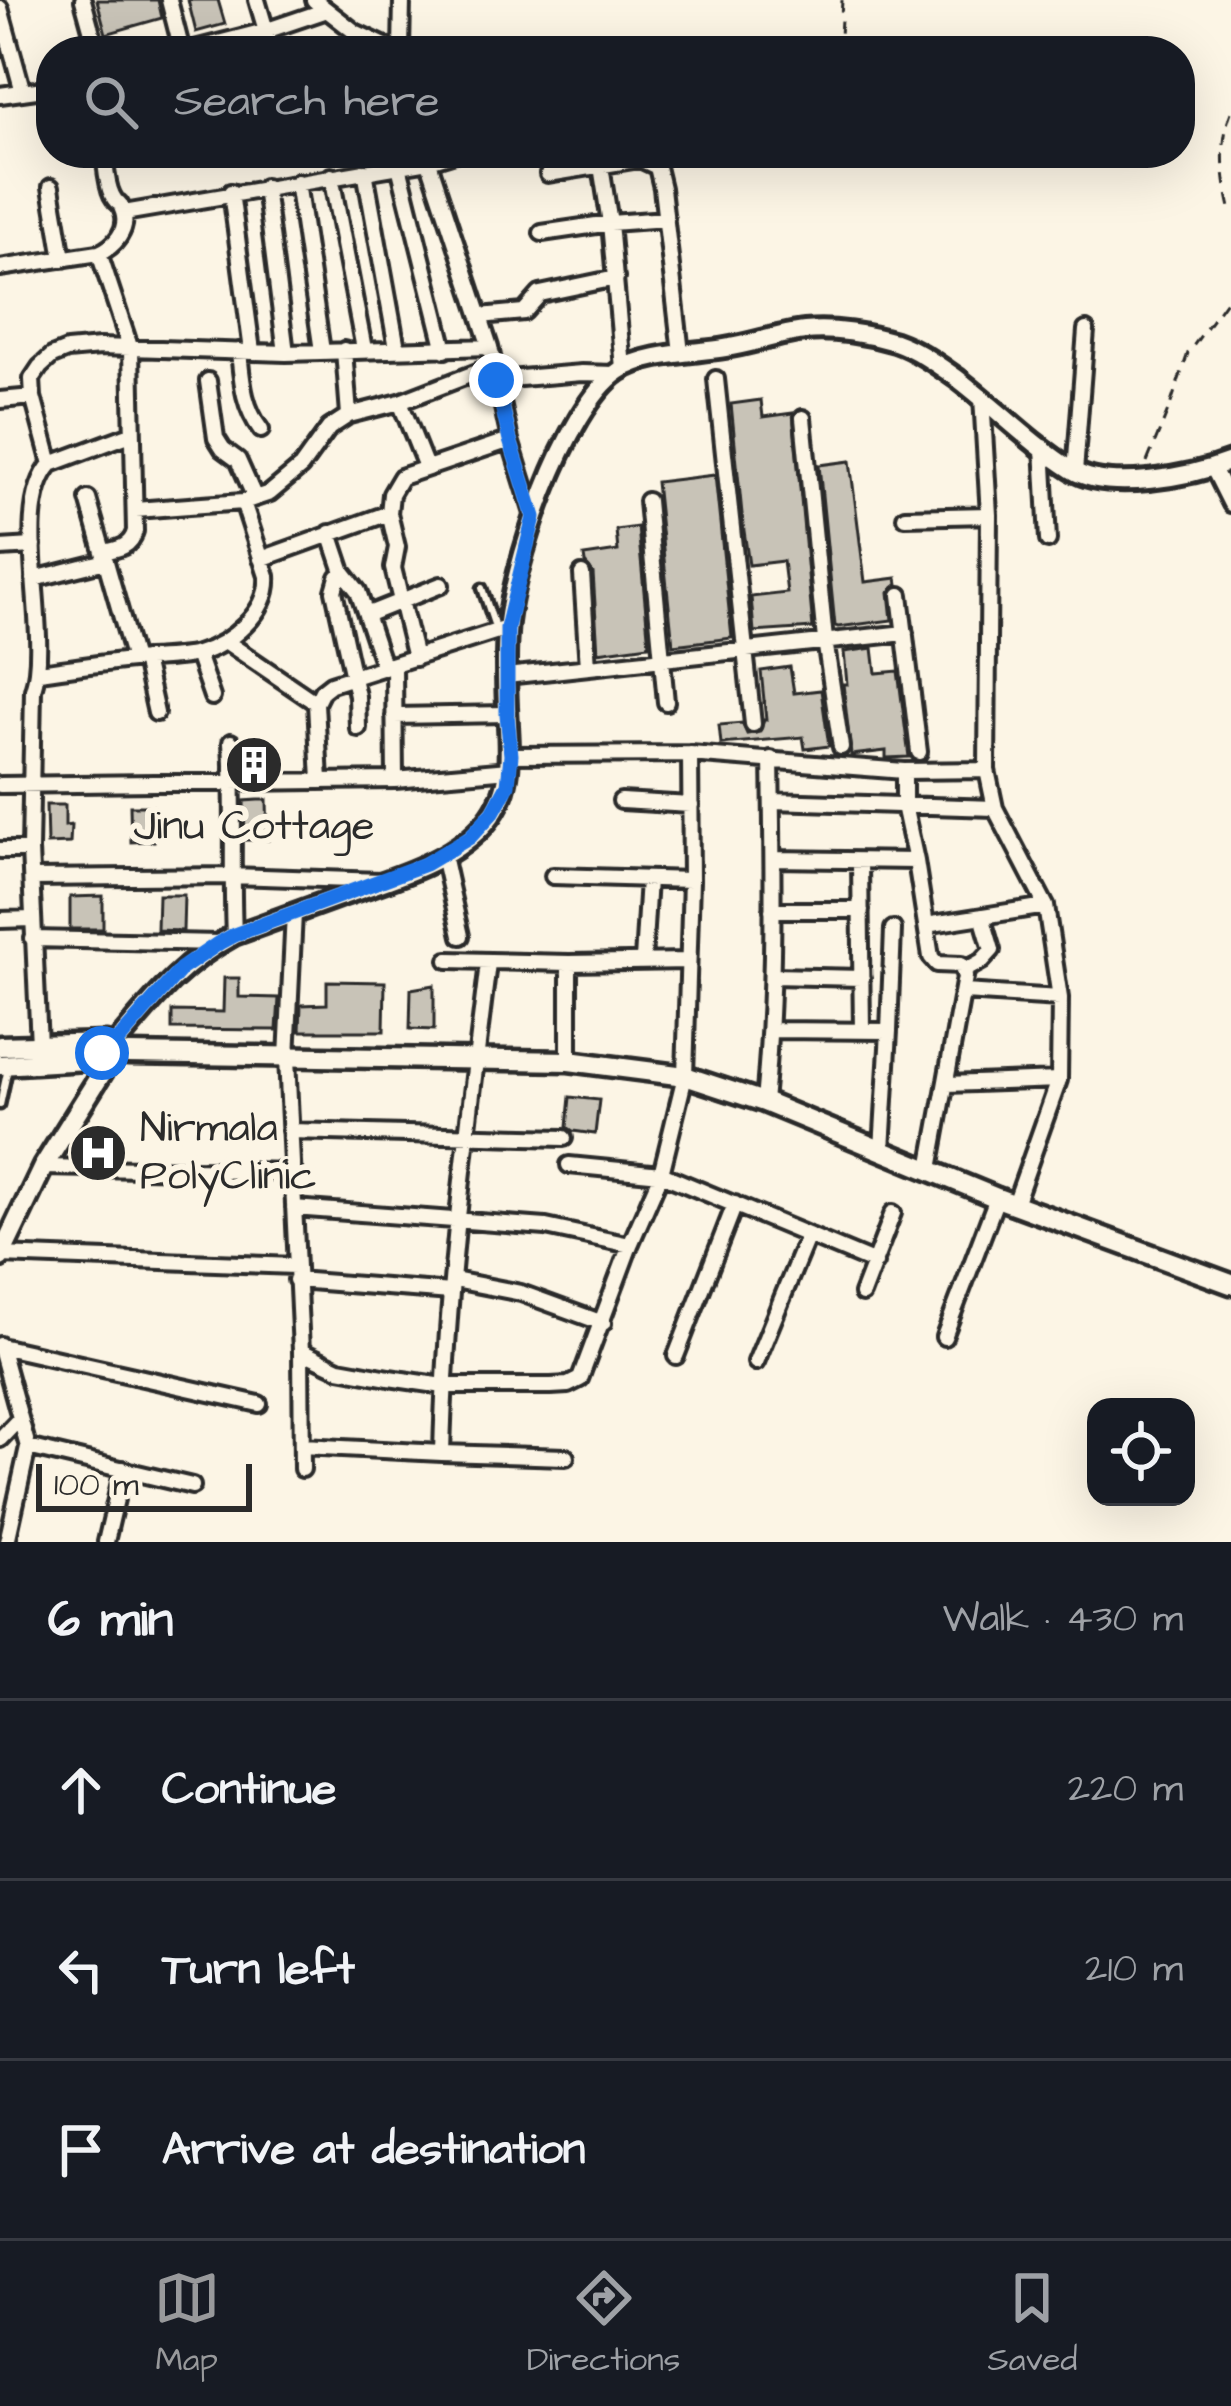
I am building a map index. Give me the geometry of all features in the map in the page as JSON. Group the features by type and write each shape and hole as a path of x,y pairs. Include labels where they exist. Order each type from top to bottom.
{"main road":[{"path":"0,1046 287,1058 569,1061 686,1076 1231,1284"},
{"path":"4,1065 113,1052"},
{"path":"1,1256 44,1167 113,1052"}],"street":[{"path":"83,0 93,36"},
{"path":"169,0 180,36"},
{"path":"256,0 267,36"},
{"path":"399,36 402,0"},
{"path":"245,36 321,5 364,36"},
{"path":"0,8 23,92"},
{"path":"0,95 36,92"},
{"path":"0,268 109,249 125,224 124,213 111,194 107,168"},
{"path":"124,213 385,168"},
{"path":"400,168 445,350"},
{"path":"432,168 490,347 510,440 534,517"},
{"path":"548,174 588,168"},
{"path":"113,1052 181,969 226,939 386,881 443,855 484,825 508,785 501,630 534,517 567,440 618,371 616,278 601,168"},
{"path":"657,168 681,353"},
{"path":"364,171 397,348"},
{"path":"332,176 364,349"},
{"path":"297,182 322,351"},
{"path":"51,187 63,259"},
{"path":"266,187 286,352"},
{"path":"230,192 247,408 261,430"},
{"path":"542,233 666,219"},
{"path":"34,579 104,557 133,539 131,350 99,254"},
{"path":"480,316 524,312 540,294 616,278"},
{"path":"135,510 249,500 270,493 288,480 329,428 349,415 494,373 618,371 681,353 821,330 914,350 982,397 1075,472 1108,481 1140,480 1222,465 1231,504"},
{"path":"1075,472 1086,330"},
{"path":"51,464 32,379 52,356 67,350 490,347"},
{"path":"344,350 349,415"},
{"path":"716,379 753,724"},
{"path":"39,672 197,654 240,631 261,603 268,588 249,500 238,460 216,439 208,381"},
{"path":"0,400 33,397"},
{"path":"944,1337 1059,1079 1060,998 1046,906 995,808 987,770 989,515 982,397"},
{"path":"400,402 426,467"},
{"path":"802,418 841,747"},
{"path":"40,1045 30,850 33,690 39,672 33,546 39,487 51,464 131,434"},
{"path":"415,658 393,568 397,547 388,513 392,494 401,478 510,440"},
{"path":"1043,447 1048,540"},
{"path":"88,499 156,713"},
{"path":"647,501 666,702"},
{"path":"261,559 388,513"},
{"path":"905,517 989,515"},
{"path":"330,533 343,572 358,592 389,667 395,780"},
{"path":"0,548 33,546"},
{"path":"343,572 334,591 353,676 358,728"},
{"path":"582,574 588,667"},
{"path":"366,615 441,585"},
{"path":"899,595 919,752"},
{"path":"320,781 316,703 331,684 501,630"},
{"path":"506,676 905,633"},
{"path":"225,641 316,703"},
{"path":"197,654 212,697"},
{"path":"394,716 507,714"},
{"path":"226,939 232,876 231,742"},
{"path":"0,785 395,780 510,763 690,754 904,771 987,770"},
{"path":"301,1351 339,1369 443,1386 568,1385 580,1378 661,1174 686,1076 690,754"},
{"path":"764,1102 771,1030 771,759"},
{"path":"904,771 904,805 928,947 937,964 957,964 964,970 931,1169"},
{"path":"621,801 691,805"},
{"path":"772,802 995,808"},
{"path":"0,850 30,850"},
{"path":"443,855 460,936"},
{"path":"773,859 916,861"},
{"path":"860,862 862,1031"},
{"path":"32,878 232,876 386,881"},
{"path":"553,876 691,880"},
{"path":"643,960 648,879"},
{"path":"926,925 1046,906"},
{"path":"772,910 861,910"},
{"path":"294,913 287,1058 302,1469"},
{"path":"964,970 992,950 982,916"},
{"path":"0,920 32,919"},
{"path":"881,1150 893,929"},
{"path":"33,939 226,939"},
{"path":"448,960 688,961"},
{"path":"442,1453 458,1219 488,963"},
{"path":"569,963 569,1061"},
{"path":"772,976 862,978"},
{"path":"964,992 1060,998"},
{"path":"771,1030 889,1031"},
{"path":"946,1084 1059,1079"},
{"path":"290,1131 565,1138"},
{"path":"569,1165 661,1174 874,1263"},
{"path":"44,1167 294,1172"},
{"path":"676,1356 735,1204"},
{"path":"294,1208 546,1227 630,1245"},
{"path":"862,1294 893,1213"},
{"path":"757,1362 808,1235"},
{"path":"1,1256 296,1273 521,1293 603,1323"},
{"path":"7,1542 28,1447 0,1345 259,1404"},
{"path":"0,1438 20,1418"},
{"path":"302,1446 566,1457"},
{"path":"28,1447 192,1486"},
{"path":"106,1542 123,1469"}],"lane":[{"path":"482,588 501,630"},
{"path":"0,1106 4,1065"}],"path":[{"path":"840,36 842,0"},
{"path":"1231,112 1223,173 1231,212"},
{"path":"1140,480 1188,352 1231,294"}],"building":[{"path":"97,0 158,0 162,18 106,34"},
{"path":"188,0 218,0 225,24 196,32"},
{"path":"761,400 763,417 793,413 813,628 754,632 751,597 787,593 783,561 749,565 743,524 731,404"},
{"path":"850,461 865,582 897,578 898,584 889,592 892,620 838,627 819,465"},
{"path":"715,475 732,638 673,645 656,482"},
{"path":"638,527 649,645 598,652 593,573 584,556 618,551 616,530"},
{"path":"873,648 876,673 898,671 909,757 886,758 886,751 851,755 844,652"},
{"path":"790,667 794,693 821,690 829,746 805,749 803,737 721,744 719,725 742,723 747,734 760,732 766,720 761,671"},
{"path":"267,800 268,840 245,840 244,801"},
{"path":"46,805 65,805 70,843 47,844"},
{"path":"130,806 153,806 154,841 131,842"},
{"path":"158,895 184,895 183,931 157,930"},
{"path":"103,896 103,929 70,929 70,897"},
{"path":"224,978 239,978 239,997 279,998 277,1030 172,1029 172,1011 223,1012"},
{"path":"327,981 385,982 384,1031 300,1031 301,1005 327,1004"},
{"path":"434,985 434,1030 410,1029 411,989"},
{"path":"570,1097 599,1100 595,1134 567,1127"}],"place":[{"name":"Jinu Cottage","path":"254,765"},
{"name":"Nirmala PolyClinic","path":"98,1153"}],"route":[{"path":"102,1053 106,1042 119,1040 166,984 201,954 234,935 386,881 443,855 484,825 493,812 508,785 511,755 508,619 534,517 496,380"}]}
